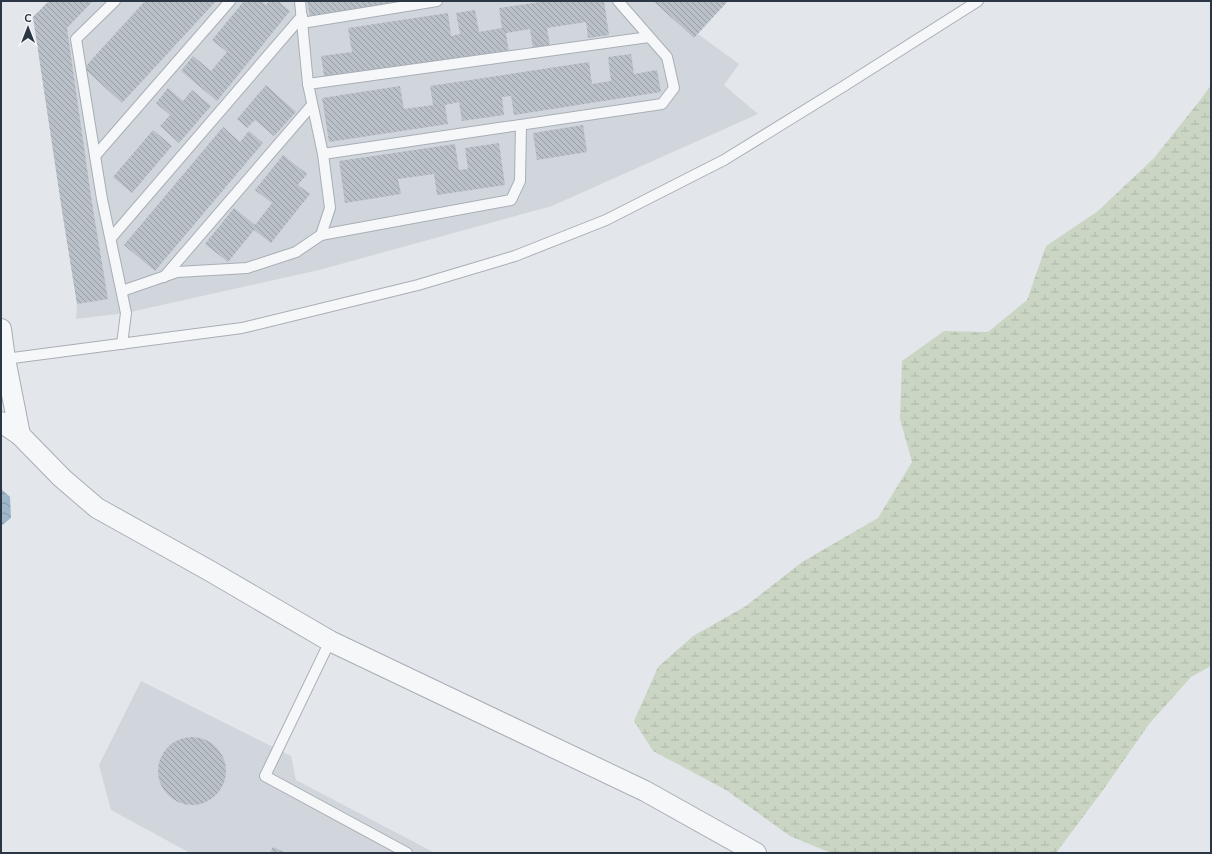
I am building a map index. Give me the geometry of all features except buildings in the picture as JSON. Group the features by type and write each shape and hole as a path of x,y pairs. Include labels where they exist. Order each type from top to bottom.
{"street":[{"path":"1,329 5,359 20,435"},
{"path":"1,422 20,435 62,478 97,508 330,641 645,791 756,853"}],"lane":[{"path":"115,1 76,40 110,238 126,312 122,344"},
{"path":"95,156 230,1"},
{"path":"300,1 308,84 323,154 330,208 321,235"},
{"path":"110,238 302,19 437,1"},
{"path":"323,154 662,104 674,88 667,57 618,1"},
{"path":"5,359 242,328 418,285 515,256 606,220 724,160 978,1"},
{"path":"308,84 649,37"},
{"path":"164,277 312,105"},
{"path":"122,291 177,272 247,268 296,252 321,235 511,200 520,181 521,125"},
{"path":"330,641 265,776 407,853"}],"shaded area":[{"path":"49,1 653,1 694,38 698,34 739,64 724,85 758,114 552,206 319,270 126,313 76,319 77,304 33,17"},
{"path":"141,681 291,756 296,780 435,853 190,853 111,810 99,765"}],"green space":[{"path":"1211,85 1211,666 1191,677 1149,724 1103,790 1056,853 831,853 790,836 726,790 653,751 634,721 658,667 693,636 746,606 802,562 878,518 912,462 900,419 902,361 944,331 988,332 1027,300 1046,246 1098,211 1154,158"}],"water":[{"path":"1,489 10,497 11,518 1,526"}]}
